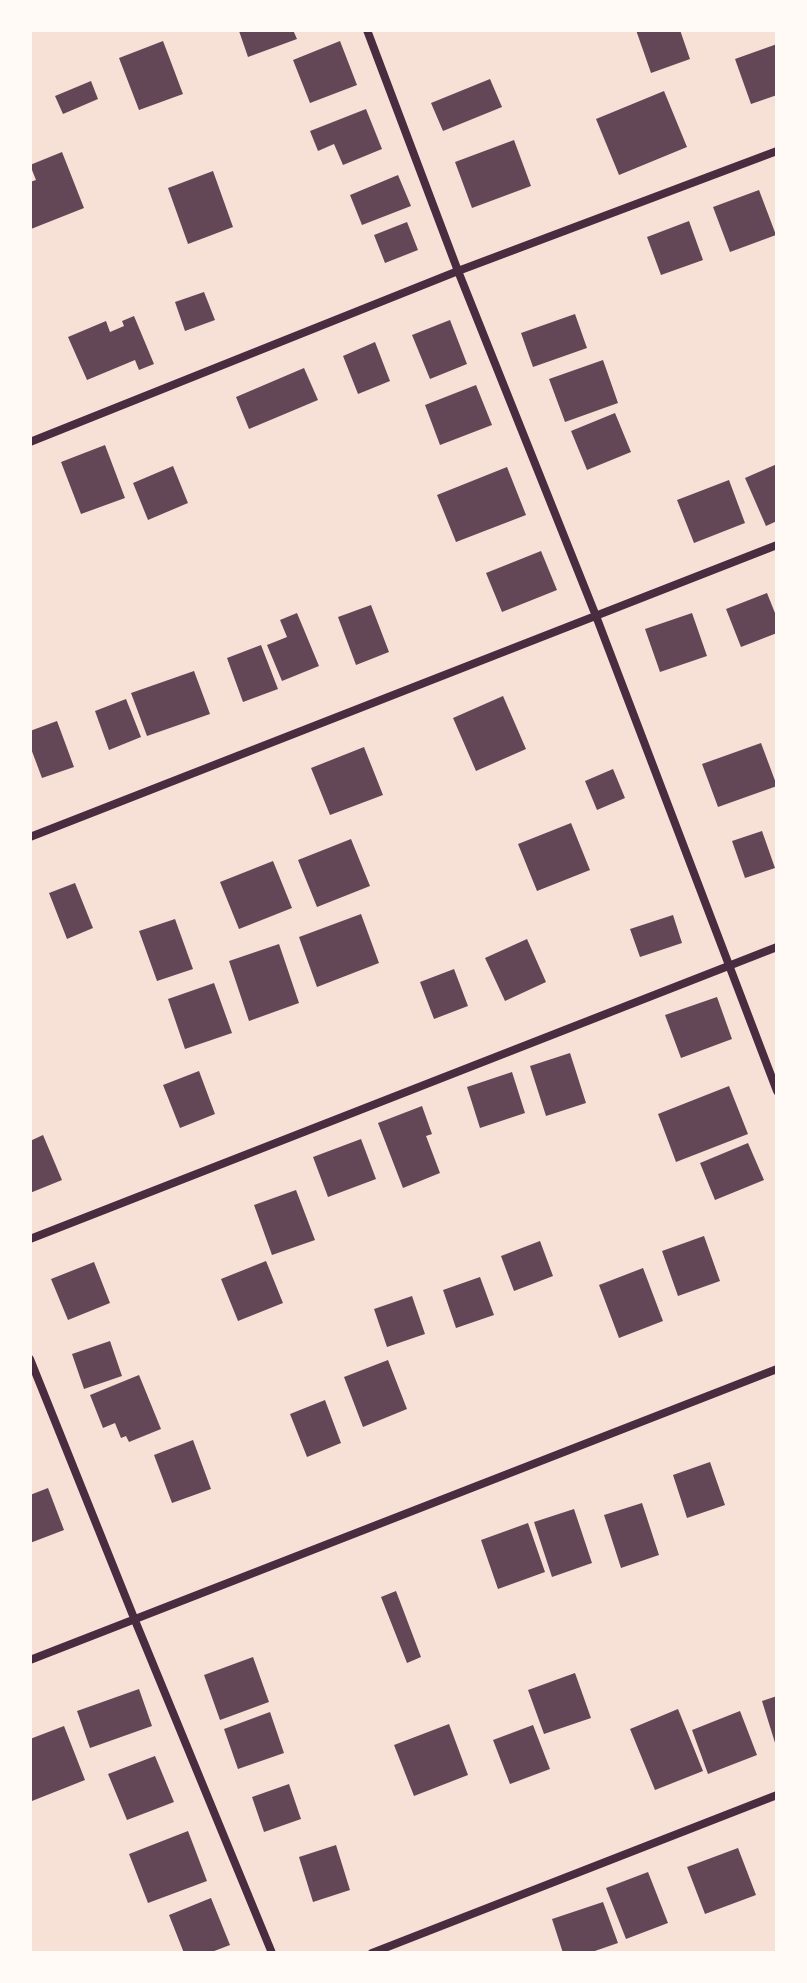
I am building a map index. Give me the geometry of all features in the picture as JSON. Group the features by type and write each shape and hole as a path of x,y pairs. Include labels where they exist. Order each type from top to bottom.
{"street":[{"path":"367,30 777,1091"},
{"path":"30,442 458,271 777,151"},
{"path":"30,837 777,545"},
{"path":"30,1239 777,947"},
{"path":"30,1359 272,1953"},
{"path":"30,1660 777,1369"},
{"path":"372,1953 777,1795"}],"building":[{"path":"293,30 297,39 248,57 239,31"},
{"path":"636,30 680,30 690,59 651,73"},
{"path":"163,41 183,94 139,110 119,58"},
{"path":"340,41 357,85 310,103 293,60"},
{"path":"777,44 777,95 751,104 735,59"},
{"path":"490,79 502,107 443,131 431,103"},
{"path":"91,81 98,99 63,114 55,96"},
{"path":"664,91 687,147 619,175 596,119"},
{"path":"366,109 382,149 343,165 334,144 318,151 310,131"},
{"path":"514,140 531,186 472,208 455,162"},
{"path":"62,152 84,208 31,229 30,182 36,180 30,165"},
{"path":"213,171 233,227 188,244 168,188"},
{"path":"398,175 411,206 362,225 350,195"},
{"path":"759,190 776,235 730,252 713,207"},
{"path":"689,221 703,260 661,275 647,237"},
{"path":"407,222 418,250 385,263 374,235"},
{"path":"204,292 215,320 185,331 175,302"},
{"path":"575,314 587,348 533,367 521,333"},
{"path":"134,316 154,364 139,370 135,360 87,380 68,337 106,321 110,332 124,326 122,321"},
{"path":"450,320 467,364 430,379 412,335"},
{"path":"375,342 390,381 358,394 343,356"},
{"path":"603,360 618,403 565,422 549,379"},
{"path":"304,368 318,400 249,429 236,397"},
{"path":"476,385 492,425 440,445 425,405"},
{"path":"615,413 631,452 587,470 571,431"},
{"path":"105,445 125,498 81,514 61,462"},
{"path":"777,464 777,521 766,526 745,478"},
{"path":"173,466 188,503 148,520 133,483"},
{"path":"507,467 526,515 456,542 437,495"},
{"path":"729,480 745,523 694,543 677,500"},
{"path":"541,551 557,590 502,612 486,573"},
{"path":"767,593 777,618 777,633 741,647 726,609"},
{"path":"371,605 389,652 356,665 338,617"},
{"path":"297,613 319,666 282,681 267,645 287,637 280,620"},
{"path":"692,613 707,656 660,672 645,629"},
{"path":"261,645 278,689 243,702 227,658"},
{"path":"194,671 210,714 147,736 131,693"},
{"path":"503,696 526,749 476,771 453,718"},
{"path":"126,699 141,737 109,750 95,711"},
{"path":"57,721 74,767 42,778 30,746 30,731"},
{"path":"761,743 777,786 718,807 702,764"},
{"path":"364,747 383,795 330,815 311,768"},
{"path":"613,769 625,798 597,810 585,781"},
{"path":"571,823 590,870 537,891 518,844"},
{"path":"762,831 775,868 745,878 732,841"},
{"path":"351,839 370,886 317,907 298,860"},
{"path":"273,861 292,908 239,929 220,882"},
{"path":"75,883 93,928 67,939 49,893"},
{"path":"361,914 379,963 317,987 299,937"},
{"path":"673,915 682,943 640,957 630,929"},
{"path":"175,919 193,969 157,981 139,931"},
{"path":"527,939 546,982 505,1001 485,958"},
{"path":"279,944 299,1003 249,1021 229,961"},
{"path":"454,969 468,1006 434,1019 420,982"},
{"path":"214,983 232,1033 185,1049 168,999"},
{"path":"717,997 732,1039 681,1058 665,1015"},
{"path":"570,1053 586,1103 546,1116 530,1066"},
{"path":"199,1071 215,1114 180,1128 163,1085"},
{"path":"512,1072 525,1113 480,1128 467,1087"},
{"path":"729,1086 748,1134 676,1162 658,1114"},
{"path":"422,1106 432,1134 426,1136 440,1173 403,1188 378,1123"},
{"path":"43,1135 62,1180 30,1193 30,1141"},
{"path":"361,1139 376,1179 328,1197 313,1157"},
{"path":"748,1143 764,1180 715,1200 700,1163"},
{"path":"296,1190 315,1240 272,1255 254,1205"},
{"path":"704,1236 720,1281 678,1296 662,1251"},
{"path":"540,1241 553,1276 514,1291 501,1256"},
{"path":"266,1261 283,1303 238,1321 221,1279"},
{"path":"94,1262 110,1303 68,1320 51,1279"},
{"path":"643,1268 663,1321 619,1338 599,1285"},
{"path":"480,1277 494,1315 456,1328 443,1290"},
{"path":"412,1296 425,1334 387,1347 374,1309"},
{"path":"110,1341 122,1376 84,1389 72,1354"},
{"path":"388,1360 407,1409 363,1427 344,1377"},
{"path":"139,1375 161,1429 129,1442 126,1436 121,1438 115,1423 103,1428 90,1395"},
{"path":"325,1400 341,1443 307,1457 290,1414"},
{"path":"193,1440 211,1489 172,1503 154,1455"},
{"path":"710,1462 725,1505 687,1518 673,1475"},
{"path":"48,1488 64,1530 30,1543 30,1495"},
{"path":"642,1503 659,1555 621,1568 604,1515"},
{"path":"574,1509 592,1563 552,1577 534,1522"},
{"path":"528,1523 545,1572 498,1589 481,1540"},
{"path":"396,1591 421,1657 407,1663 381,1597"},
{"path":"253,1657 269,1702 220,1720 204,1675"},
{"path":"575,1673 591,1718 544,1734 528,1690"},
{"path":"139,1689 152,1726 90,1748 77,1711"},
{"path":"777,1696 777,1746 776,1746 762,1701"},
{"path":"678,1709 703,1771 655,1790 630,1729"},
{"path":"740,1711 757,1755 708,1774 692,1730"},
{"path":"270,1712 284,1753 238,1769 224,1729"},
{"path":"449,1724 468,1775 414,1796 394,1745"},
{"path":"533,1725 550,1769 510,1784 493,1740"},
{"path":"64,1726 85,1780 32,1801 30,1739"},
{"path":"155,1756 174,1802 127,1820 108,1774"},
{"path":"289,1784 301,1819 264,1832 252,1797"},
{"path":"188,1831 207,1881 148,1903 129,1854"},
{"path":"336,1845 350,1890 313,1902 299,1857"},
{"path":"738,1848 756,1895 705,1914 687,1867"},
{"path":"648,1872 668,1923 626,1939 606,1888"},
{"path":"211,1898 230,1945 209,1953 184,1953 169,1915"},
{"path":"603,1902 618,1943 589,1953 563,1953 552,1919"}]}
